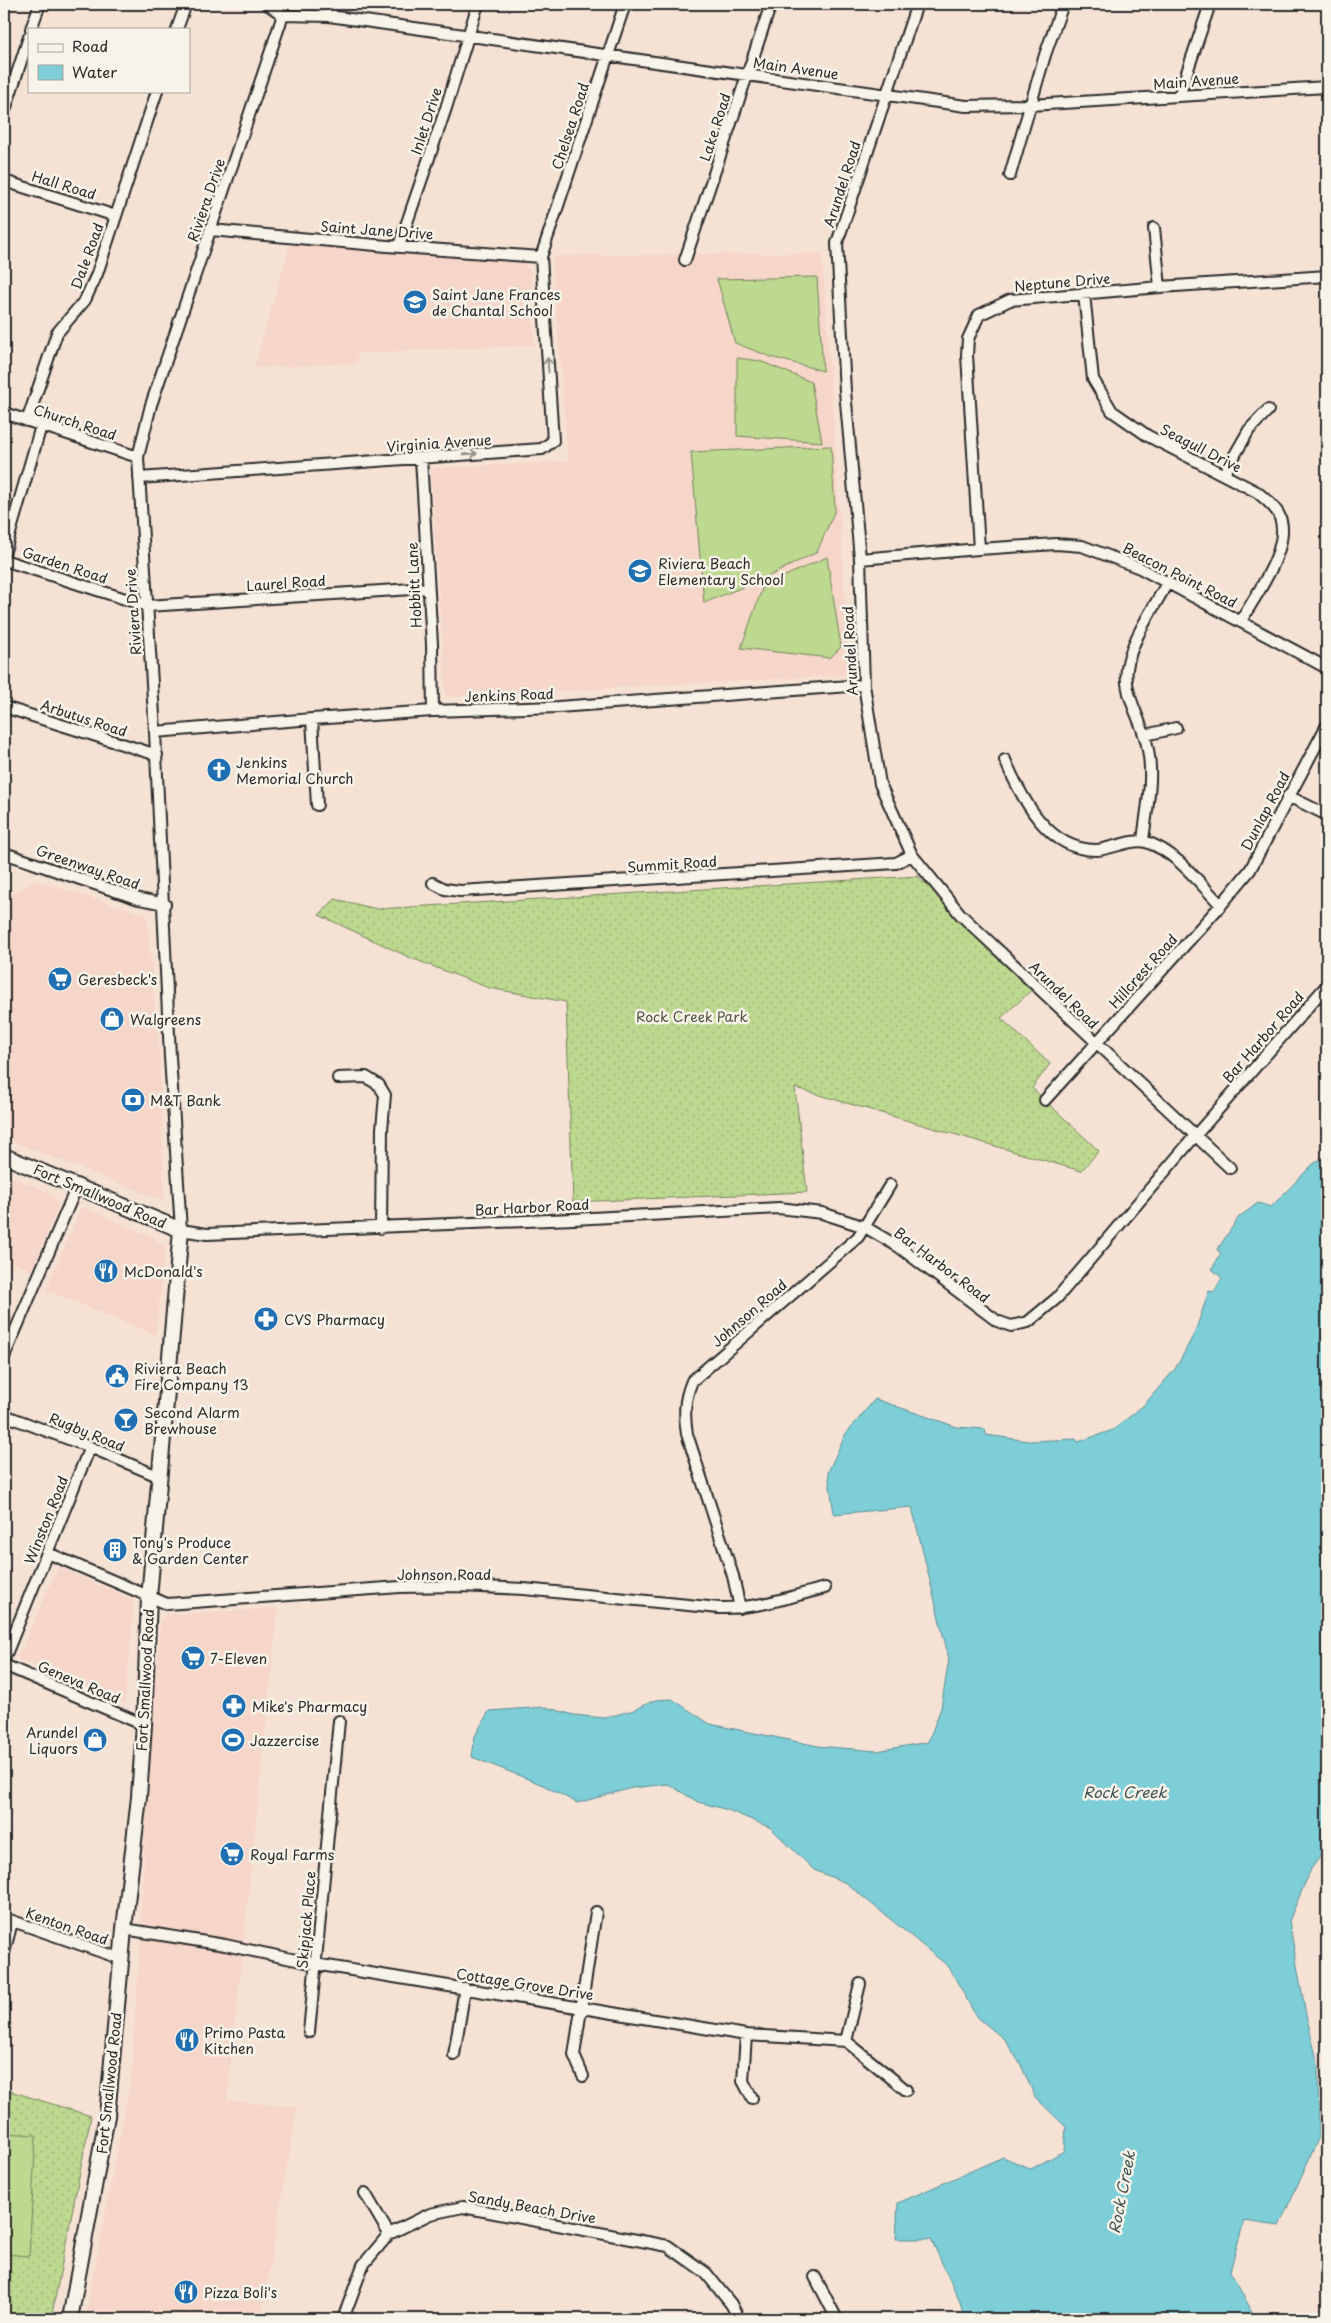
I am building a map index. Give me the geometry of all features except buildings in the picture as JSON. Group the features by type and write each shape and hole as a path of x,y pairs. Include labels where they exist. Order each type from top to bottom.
{"main road":[{"name":"Fort Smallwood Road","path":"4,1156 181,1230 149,1598 139,1797 102,2151 70,2319"}],"street":[{"path":"32,28 40,4"},
{"path":"177,28 186,4"},
{"path":"267,4 283,15"},
{"path":"329,16 333,4"},
{"name":"Inlet Drive","path":"399,246 446,108 478,4"},
{"name":"Chelsea Road","path":"541,256 625,4"},
{"name":"Lake Road","path":"686,260 746,76 772,4"},
{"name":"Arundel Road","path":"917,4 837,243 845,390 860,559 864,685 880,784 912,855 960,915 1230,1168"},
{"path":"1010,175 1030,105 1063,4"},
{"path":"1179,96 1210,4"},
{"name":"Main Avenue","path":"283,15 329,16 607,57 966,106 1030,105 1327,87"},
{"name":"Riviera Drive","path":"181,1230 170,1057 165,904 156,732 138,457 151,405 283,15"},
{"path":"4,113 28,40"},
{"name":"Dale Road","path":"27,421 57,333 85,300 97,274 157,92"},
{"name":"Hall Road","path":"4,181 116,216"},
{"path":"1154,228 1160,287"},
{"name":"Saint Jane Drive","path":"211,230 541,256"},
{"name":"Virginia Avenue","path":"139,478 542,449 553,441 541,256"},
{"name":"Neptune Drive","path":"979,549 967,355 968,339 972,326 979,315 1010,300 1160,287 1327,276"},
{"name":"Seagull Drive","path":"1084,294 1093,379 1112,411 1148,436 1257,492 1270,502 1278,514 1282,526 1282,539 1277,558 1241,622"},
{"path":"1224,474 1249,430 1268,410"},
{"name":"Church Road","path":"4,413 138,457"},
{"path":"4,554 42,426"},
{"name":"Hobbitt Lane","path":"421,458 433,711"},
{"name":"Beacon Point Road","path":"860,559 1056,544 1082,546 1140,568 1327,668"},
{"name":"Garden Road","path":"4,560 147,606"},
{"path":"1143,841 1150,764 1145,735 1130,695 1126,671 1133,648 1167,583"},
{"name":"Laurel Road","path":"147,606 428,588"},
{"name":"Jenkins Road","path":"156,732 312,719 433,711 558,707 864,685"},
{"name":"Arbutus Road","path":"4,707 157,755"},
{"path":"312,719 317,805"},
{"name":"Dunlap Road","path":"1221,905 1250,870 1327,725"},
{"path":"1145,735 1176,728"},
{"path":"1005,760 1029,806 1042,823 1068,846 1098,850 1143,841 1155,845 1177,862 1221,905"},
{"path":"1288,796 1327,816"},
{"name":"Greenway Road","path":"4,853 138,899 165,904"},
{"name":"Summit Road","path":"432,883 445,889 460,891 896,864 912,855"},
{"name":"Hillcrest Road","path":"1045,1100 1221,905"},
{"name":"Bar Harbor Road","path":"181,1230 207,1234 381,1228 779,1208 822,1213 865,1227 899,1247 997,1322 1011,1326 1028,1322 1057,1298 1194,1136 1327,985"},
{"path":"338,1078 366,1077 379,1085 384,1095 381,1228"},
{"name":"Johnson Road","path":"740,1608 733,1576 687,1434 684,1414 686,1397 692,1381 858,1237 890,1185"},
{"path":"4,1357 77,1186"},
{"name":"Rugby Road","path":"4,1415 90,1447 160,1477"},
{"name":"Winston Road","path":"4,1659 90,1447"},
{"name":"Johnson Road","path":"48,1553 149,1598 167,1604 400,1587 461,1586 524,1589 740,1608 764,1604 825,1588"},
{"name":"Geneva Road","path":"4,1665 144,1725"},
{"name":"Skipjack Place","path":"309,2032 339,1720"},
{"path":"583,2076 574,2055 596,1912"},
{"path":"4,1953 8,1920"},
{"name":"Kenton Road","path":"8,1920 122,1959"},
{"name":"Cottage Grove Drive","path":"124,1929 225,1945 315,1964 746,2035 846,2041"},
{"path":"860,1984 846,2041 906,2090"},
{"path":"454,2055 465,1988"},
{"path":"746,2035 743,2081 752,2098"},
{"path":"365,2193 389,2234"},
{"name":"Sandy Beach Drive","path":"343,2319 363,2264 389,2234 430,2214 463,2207 668,2246 706,2273 731,2304 739,2319"},
{"path":"815,2277 837,2319"}],"shaded area":[{"path":"290,244 523,263 531,272 534,345 358,353 357,363 254,368"},
{"name":"Riviera Beach Elementary School","path":"822,253 850,675 446,697 430,468 568,461 552,256"},
{"path":"37,881 147,915 160,1063 164,1201 4,1138 4,897"},
{"path":"4,1174 53,1194 56,1198 58,1207 32,1271 4,1259"},
{"path":"81,1208 86,1208 154,1238 165,1247 156,1335 46,1290"},
{"path":"58,1567 134,1600 125,1703 17,1659"},
{"path":"278,1608 227,2101 297,2107 261,2319 85,2319 132,2072 150,1752 160,1622 165,1615"}],"green space":[{"path":"817,277 823,371 771,357 735,343 717,279"},
{"path":"737,358 760,361 811,382 822,442 737,436"},
{"path":"831,446 835,510 817,552 769,576 704,603 691,452"},
{"path":"827,557 841,647 830,658 741,648 763,586"},
{"name":"Rock Creek Park","path":"918,876 1034,988 1001,1018 1050,1064 1032,1088 1099,1151 1081,1171 795,1088 807,1192 573,1202 566,1002 489,988 411,958 319,915 335,899 377,909"},
{"path":"4,2089 91,2116 51,2319 4,2319"},
{"path":"4,2133 36,2135 29,2256 4,2254"}],"water":[{"name":"Rock Creek","path":"1327,1155 1327,1847 1311,1869 1289,1921 1306,2015 1318,2064 1319,2137 1279,2226 1244,2221 1230,2271 1256,2319 964,2319 960,2302 931,2239 896,2239 898,2203 1003,2157 1031,2169 1064,2151 1066,2127 1035,2097 1021,2065 1005,2040 976,2016 949,1967 846,1883 814,1870 771,1828 728,1810 698,1802 668,1784 632,1788 577,1803 543,1785 472,1757 475,1736 489,1711 545,1707 574,1715 604,1718 634,1710 655,1700 672,1699 710,1724 818,1746 877,1751 928,1742 941,1708 949,1659 912,1507 834,1514 828,1472 845,1435 875,1399 957,1427 985,1429 986,1435 1029,1441 1076,1439 1078,1442 1113,1430 1144,1405 1175,1369 1195,1332 1209,1291 1214,1292 1222,1278 1212,1269 1221,1253 1217,1250 1239,1217 1258,1203 1271,1207 1312,1165"}],"place":[{"name":"Saint Jane Frances de Chantal School","path":"415,302"},
{"name":"Riviera Beach Elementary School","path":"640,571"},
{"name":"Jenkins Memorial Church","path":"219,770"},
{"name":"Geresbeck's","path":"60,979"},
{"name":"Walgreens","path":"112,1019"},
{"name":"M&T Bank","path":"133,1100"},
{"name":"McDonald's","path":"106,1271"},
{"name":"CVS Pharmacy","path":"266,1319"},
{"name":"Riviera Beach Fire Company 13","path":"117,1376"},
{"name":"Second Alarm Brewhouse","path":"126,1420"},
{"name":"Tony's Produce & Garden Center","path":"115,1550"},
{"name":"7-Eleven","path":"193,1658"},
{"name":"Mike's Pharmacy","path":"234,1706"},
{"name":"Arundel Liquors","path":"95,1740"},
{"name":"Jazzercise","path":"233,1740"},
{"name":"Royal Farms","path":"232,1854"},
{"name":"Primo Pasta Kitchen","path":"187,2040"},
{"name":"Pizza Boli's","path":"186,2292"}]}
